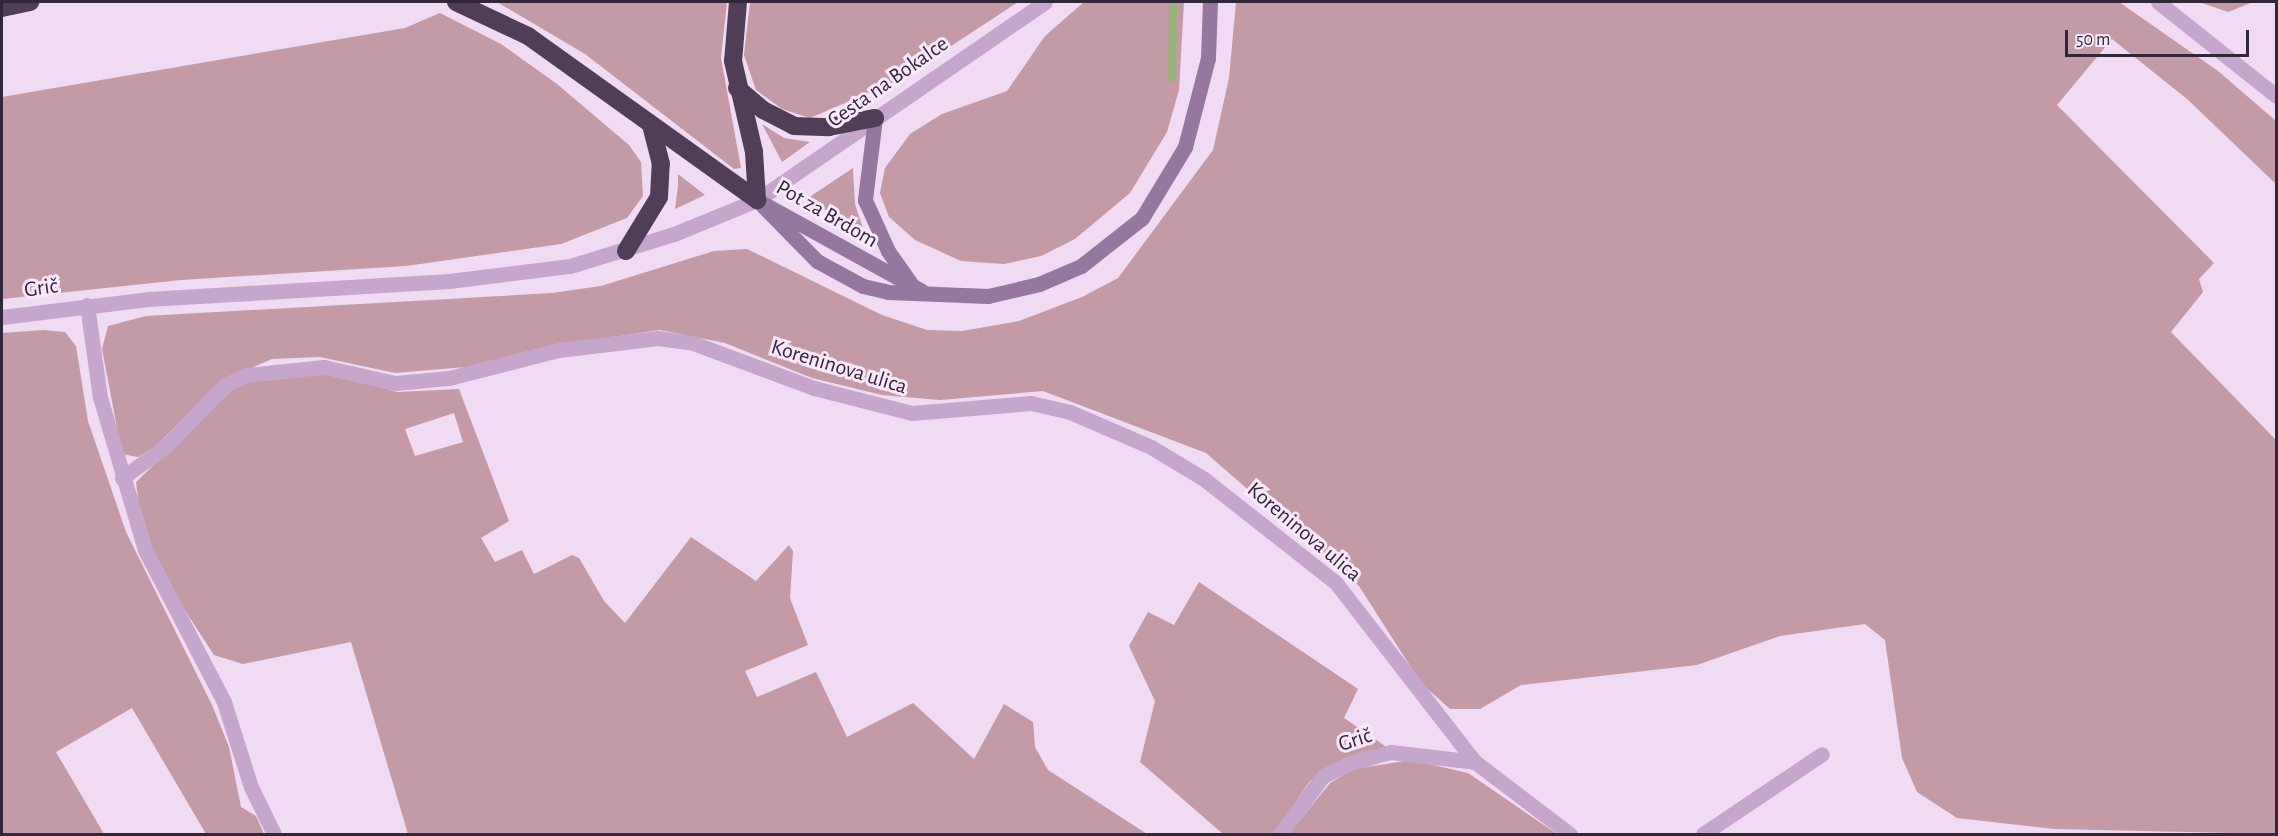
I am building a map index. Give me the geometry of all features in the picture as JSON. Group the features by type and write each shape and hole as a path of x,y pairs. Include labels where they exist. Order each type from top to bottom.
{"highway":[{"path":"2,8 30,2"},
{"path":"456,2 528,36 757,200"},
{"path":"738,2 732,43 737,88 754,152 757,200"},
{"path":"737,88 763,110 794,126 829,127 875,118"},
{"path":"626,251 659,196 661,164 651,125"}],"main road":[{"name":"Pot za Brdom","path":"757,200 797,246 841,276 888,292 988,296 1039,284 1103,253 1142,218 1185,147 1200,103 1210,2"},
{"path":"875,118 865,200 888,251 914,287"},
{"name":"Pot za Brdom","path":"757,200 930,295"}],"street":[{"name":"Cesta na Bokalce","path":"626,251 757,200 1045,2"},
{"path":"2158,2 2277,96"},
{"name":"Grič","path":"2,317 87,305 449,281 570,266 626,251"},
{"path":"87,305 90,353 122,478 145,550 224,702 250,787 274,834"},
{"name":"Koreninova ulica","path":"122,478 167,445 225,385 273,369 324,367 394,382 449,378 559,350 658,338 693,343 814,388 912,413 1031,403 1070,412 1151,447 1204,479 1336,583 1475,762 1570,834"},
{"name":"Grič","path":"1280,834 1323,776 1353,762 1391,752 1475,762"},
{"path":"1703,834 1822,754"}],"shaded area":[{"path":"497,2 727,2 721,58 741,168 734,169 585,54"},
{"path":"750,2 1018,2 901,79 810,118 782,109 756,90 744,55"},
{"path":"1084,2 1184,2 1179,90 1167,132 1130,193 1075,239 1041,256 1004,264 961,261 915,240 889,217 880,193 885,168 910,134 942,114 1007,91 1045,36"},
{"path":"1236,2 2119,2 2218,71 2276,121 2276,184 2187,99 2112,39 2057,105 2214,263 2199,279 2203,292 2171,332 2276,440 2276,834 2054,829 1957,818 1917,792 1902,758 1885,640 1865,624 1780,636 1697,665 1521,685 1480,709 1450,709 1421,683 1359,586 1206,453 1043,391 940,400 882,395 812,378 725,343 660,330 558,345 490,365 395,373 320,357 272,359 219,382 156,446 138,457 122,454 102,349 108,326 146,316 552,293 601,286 714,251 747,249 882,315 927,330 962,331 1019,321 1082,297 1118,278 1213,150 1229,78"},
{"path":"2199,2 2253,2 2228,12"},
{"path":"440,13 501,44 557,84 629,145 641,162 643,196 627,218 561,244 406,266 181,280 2,299 2,97 405,28"},
{"path":"762,124 784,138 810,142 782,162"},
{"path":"853,168 855,204 866,238 808,198"},
{"path":"678,174 705,195 675,209 678,186"},
{"path":"43,330 65,332 76,346 88,421 126,532 212,705 229,747 241,807 256,816 264,834 206,834 132,708 56,752 104,834 2,834 2,333"},
{"path":"307,373 343,376 397,392 459,389 509,521 481,538 495,562 522,550 534,574 572,555 579,558 604,601 625,623 691,537 756,581 789,545 793,551 790,598 808,645 745,671 757,697 816,672 847,737 913,703 974,759 1004,704 1033,722 1035,747 1048,770 1147,834 408,834 351,642 243,664 214,655 154,563 139,507 136,482 233,389 253,380","holes":["454,413 463,442 415,456 405,429"]},
{"path":"1199,582 1358,689 1344,718 1388,748 1310,781 1274,834 1223,834 1140,762 1155,701 1129,646 1148,612 1174,625"},
{"path":"1411,760 1468,773 1557,834 1289,834 1330,783 1354,769"}],"waterway":[{"path":"1172,78 1173,2"}]}
